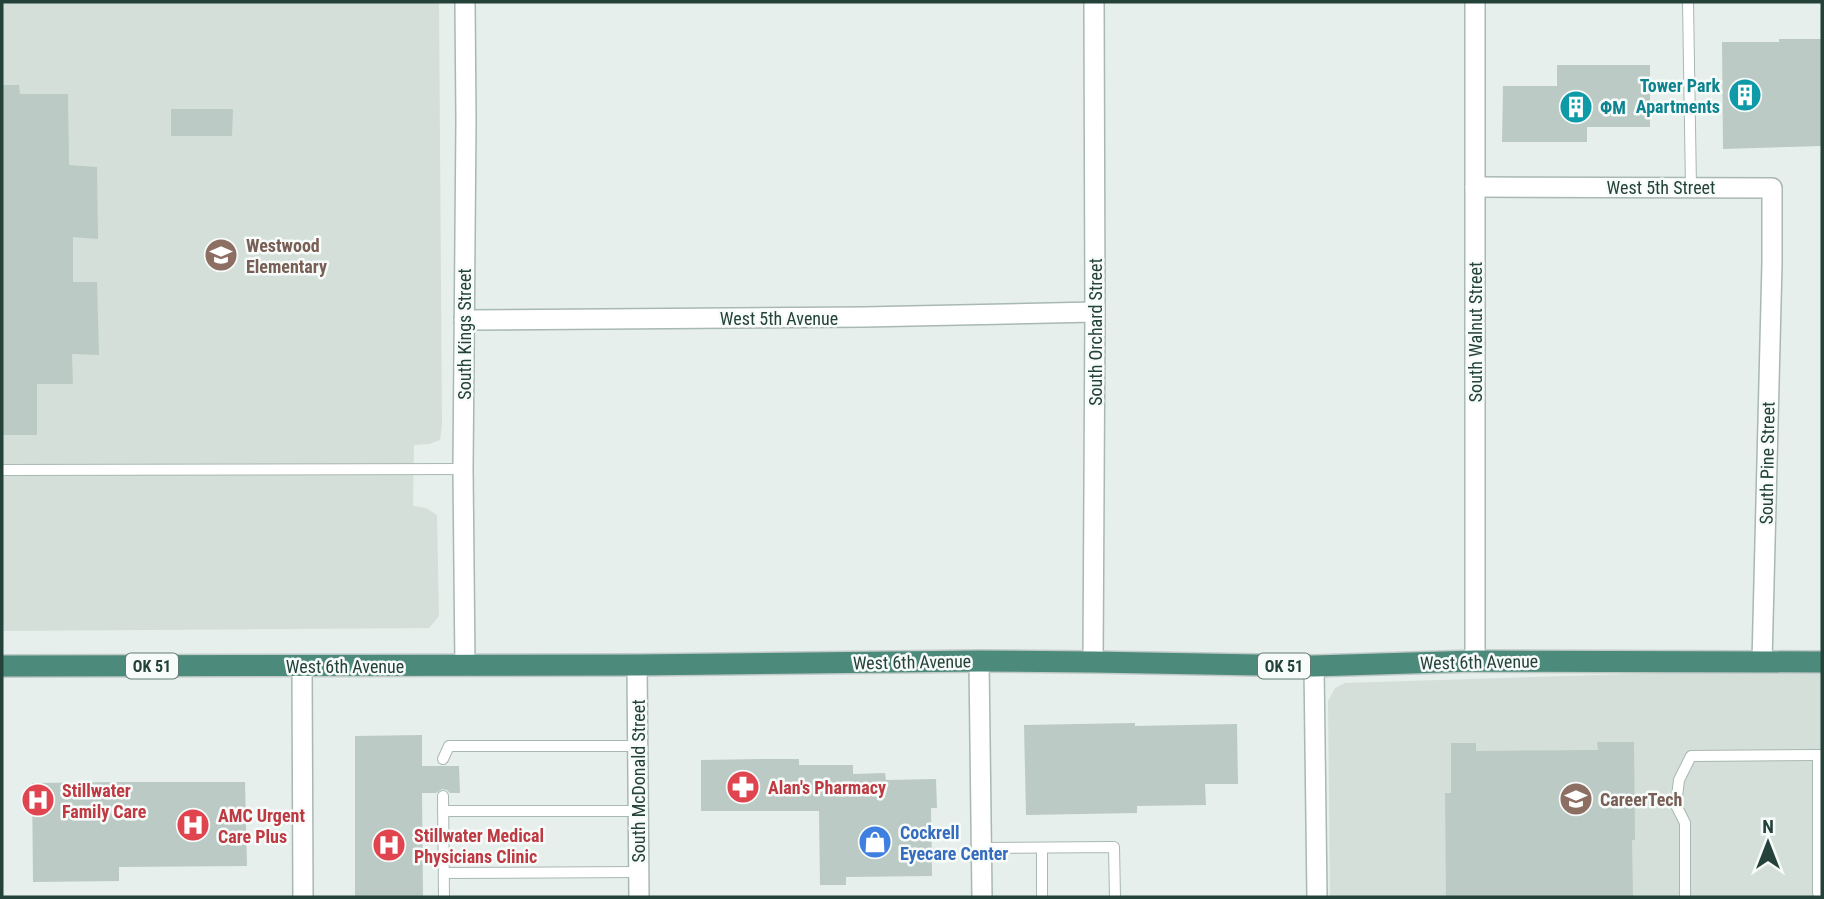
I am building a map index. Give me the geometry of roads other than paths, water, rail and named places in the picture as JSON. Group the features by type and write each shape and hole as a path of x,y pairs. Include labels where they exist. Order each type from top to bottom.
{"highway":[{"name":"West 6th Avenue","path":"2,666 637,666 979,661 1314,666 1475,661 1822,662"}],"street":[{"name":"South Kings Street","path":"465,2 465,666"},
{"name":"South Orchard Street","path":"1093,662 1094,2"},
{"name":"South Walnut Street","path":"1475,2 1475,661"},
{"name":"West 5th Street","path":"1475,187 1772,188 1772,263"},
{"name":"South Pine Street","path":"1762,662 1772,263"},
{"name":"West 5th Avenue","path":"464,320 1095,312"},
{"path":"979,661 982,897"},
{"path":"302,666 303,897"},
{"name":"South McDonald Street","path":"637,666 639,897"},
{"path":"1314,666 1317,897"}],"lane":[{"path":"1688,2 1690,188"},
{"path":"2,470 463,469"},
{"path":"443,759 449,746 638,746"},
{"path":"1685,897 1685,824 1676,805 1679,780 1691,756 1820,755 1818,893 1822,893"},
{"path":"443,796 444,897"},
{"path":"443,811 638,811"},
{"path":"981,848 1114,847 1115,897"},
{"path":"1042,848 1042,897"},
{"path":"444,873 639,872"}],"place":[{"name":"Tower Park Apartments","path":"1745,95"},
{"name":"ΦΜ","path":"1576,107"},
{"name":"Westwood Elementary","path":"221,255"},
{"name":"Alan's Pharmacy","path":"743,787"},
{"name":"CareerTech","path":"1576,799"},
{"name":"Stillwater Family Care","path":"38,800"},
{"name":"AMC Urgent Care Plus","path":"193,825"},
{"name":"Cockrell Eyecare Center","path":"875,842"},
{"name":"Stillwater Medical Physicians Clinic","path":"389,845"}]}
